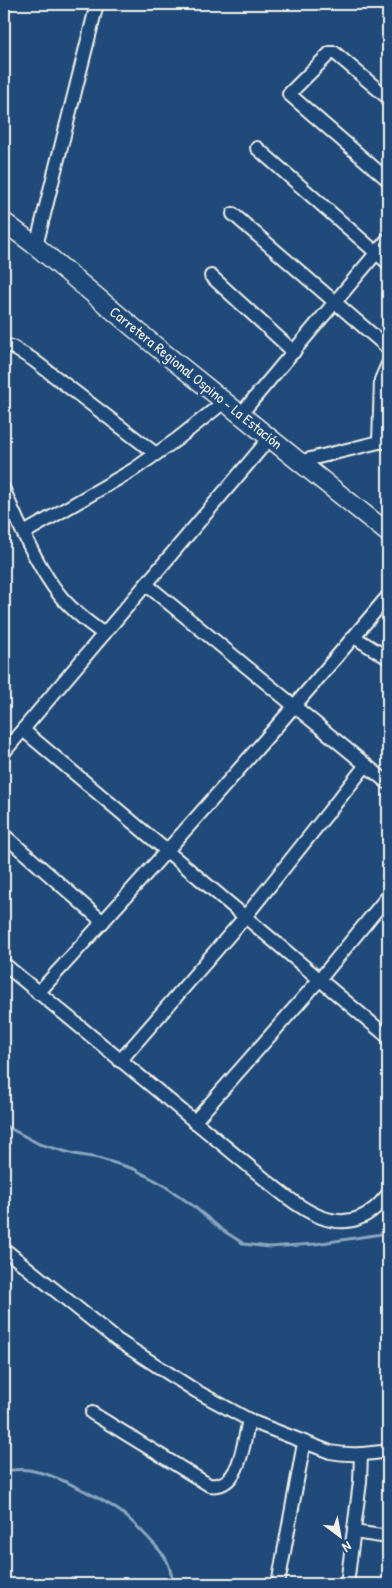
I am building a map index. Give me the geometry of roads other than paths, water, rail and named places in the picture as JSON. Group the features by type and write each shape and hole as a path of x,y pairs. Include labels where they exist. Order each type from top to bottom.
{"main road":[{"name":"Carretera Regional Ospino - La Estación","path":"4,222 36,246 269,439 388,533"}],"street":[{"path":"36,246 97,4"},
{"path":"388,98 335,53 330,53 288,94 388,180"},
{"path":"257,148 388,263"},
{"path":"233,214 336,301 388,348"},
{"path":"240,415 388,239"},
{"path":"211,276 294,352"},
{"path":"4,344 32,359 156,454"},
{"path":"298,462 384,442 381,380 388,364"},
{"path":"24,533 133,470 224,402"},
{"path":"4,752 269,439"},
{"path":"4,490 40,564 57,592 69,606 104,634"},
{"path":"146,584 388,783"},
{"path":"38,993 168,852 295,707 388,596"},
{"path":"354,637 388,658"},
{"path":"23,730 388,1037"},
{"path":"120,1061 246,917 366,765"},
{"path":"4,835 103,922"},
{"path":"194,1122 320,979 388,896"},
{"path":"4,964 194,1122 286,1197 304,1209 321,1218 338,1222 351,1220 364,1216 376,1208 388,1194"},
{"path":"4,1249 117,1340 196,1390 249,1420 330,1452 361,1454 388,1451"},
{"path":"92,1413 209,1484 216,1486 228,1481 236,1469 249,1420"},
{"path":"279,1579 304,1443"},
{"path":"347,1584 360,1482 361,1454"},
{"path":"354,1532 388,1537"}],"waterway":[{"path":"4,1125 39,1144 134,1169 162,1184 244,1244 269,1247 315,1244 388,1233"},
{"path":"4,1472 25,1470 46,1474 79,1488 118,1510 164,1556 174,1584"}]}
